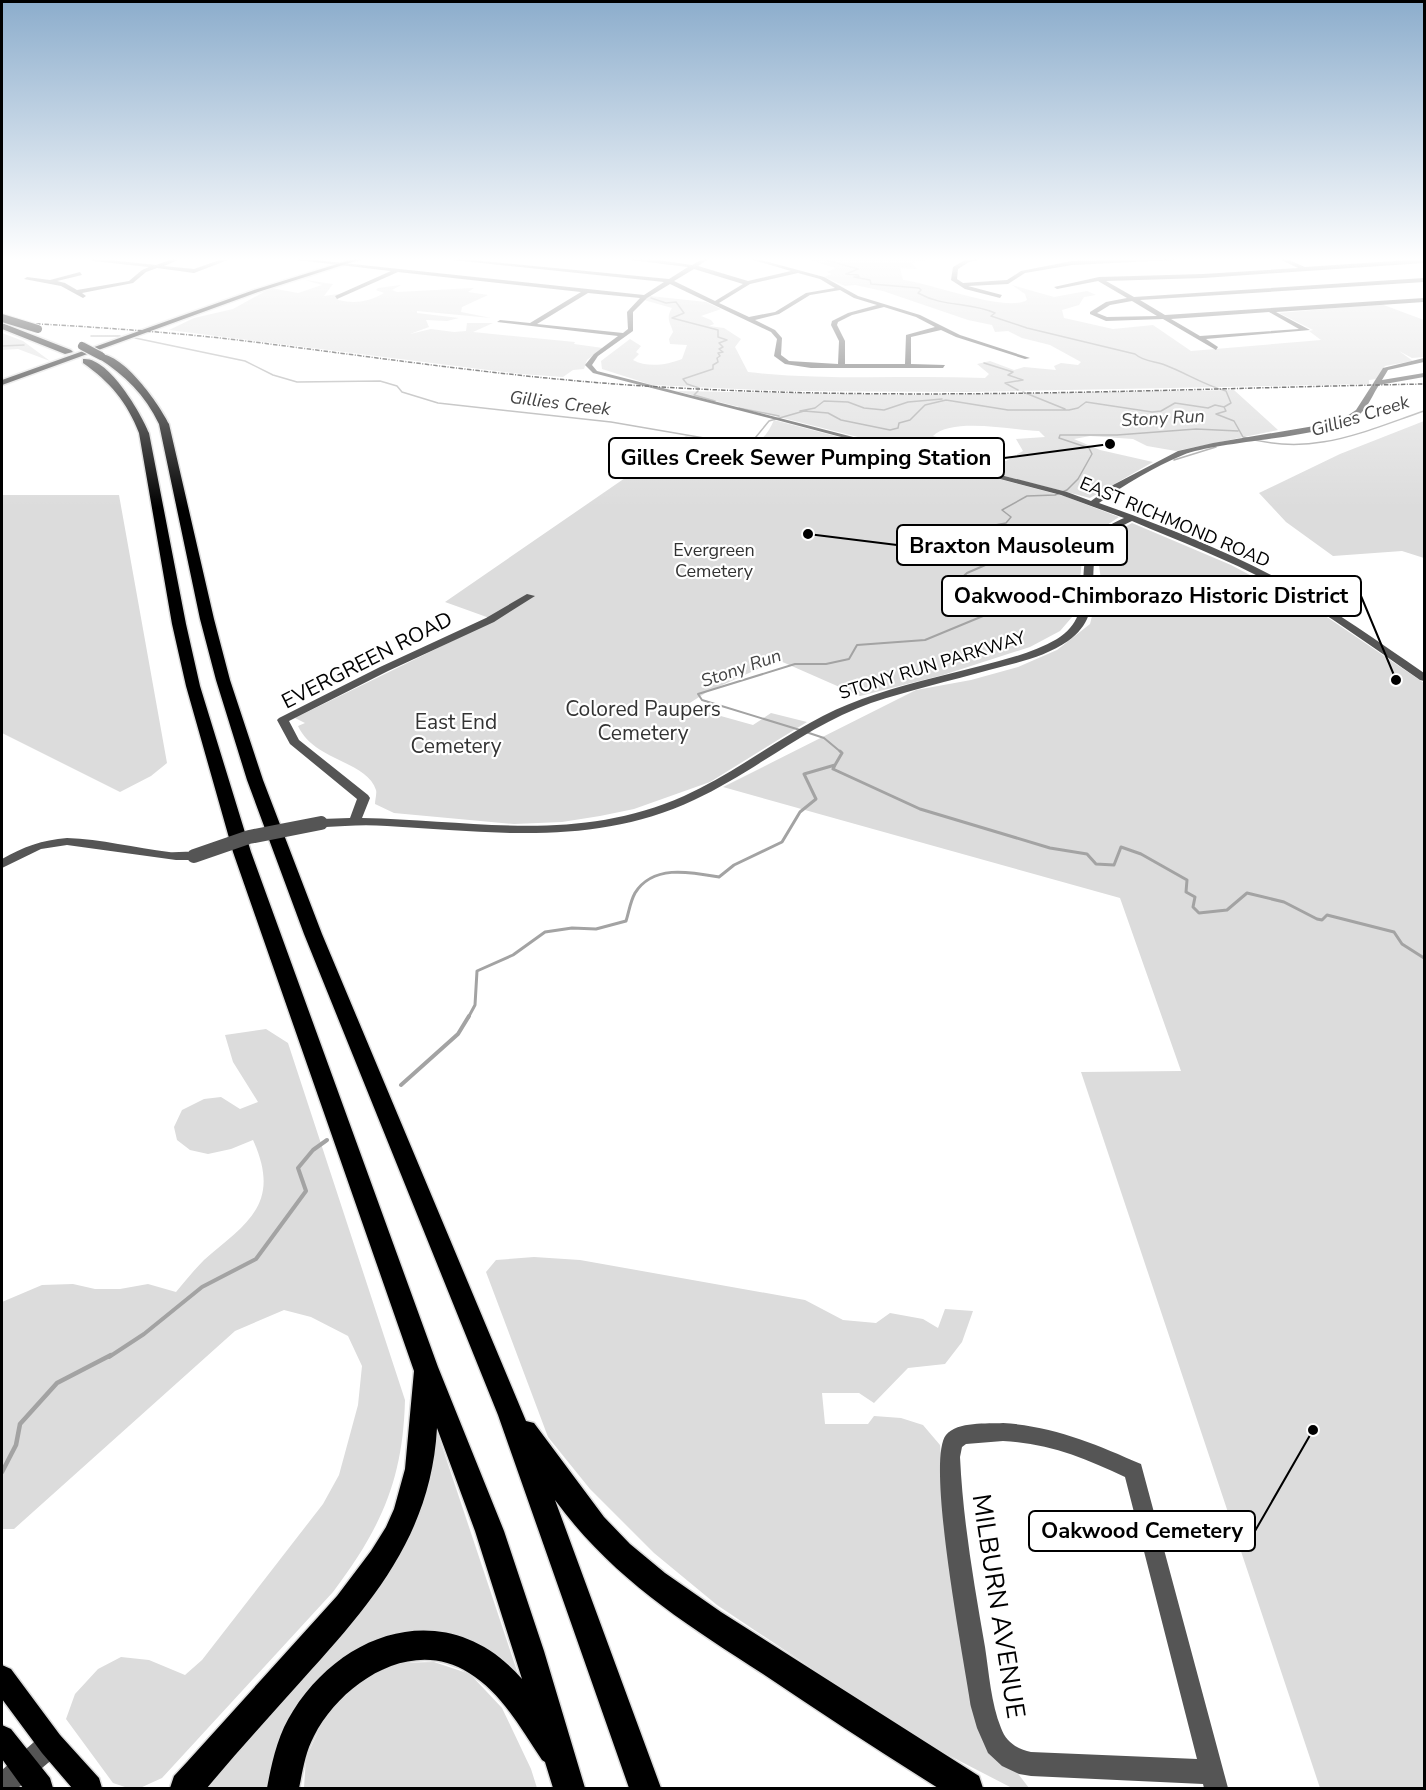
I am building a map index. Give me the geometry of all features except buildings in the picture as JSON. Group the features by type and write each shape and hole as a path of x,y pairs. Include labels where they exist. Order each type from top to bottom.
{"highway":[{"path":"41,342 86,361 105,374 123,392 136,410 144,434 179,624 220,782 242,852 426,1367 457,1441 495,1545 524,1633 565,1773"},
{"path":"79,344 101,356 138,382 151,398 164,424 207,619 223,680 255,780 313,934 511,1415 645,1788"},
{"path":"186,1788 346,1609 383,1559 401,1525 415,1485 423,1449 426,1367"},
{"path":"511,1415 564,1489 604,1537 639,1571 668,1594 739,1641 967,1788"},
{"path":"283,1788 290,1753 299,1730 314,1705 328,1689 356,1666 373,1656 409,1646 431,1644 452,1648 486,1665 505,1682 565,1773"}],"main road":[{"path":"2,383 115,342"},
{"path":"2,1678 51,1744 89,1788"},
{"path":"2,1738 40,1788"}],"street":[{"name":"EAST RICHMOND ROAD","path":"616,342 589,362 589,368 595,372 1094,503 1236,562 1281,584 1334,616 1425,678"},
{"path":"780,342 777,356 780,360 802,365 943,366"},
{"path":"841,342 843,347 841,366"},
{"path":"908,342 908,366"},
{"path":"976,342 1028,358"},
{"path":"1204,342 1216,348"},
{"path":"1094,503 1116,487 1173,456 1200,448 1327,426 1347,420 1359,411 1379,376 1388,367 1425,360"},
{"path":"1388,367 1403,377"},
{"path":"1377,383 1425,375"},
{"name":"STONY RUN PARKWAY","path":"2,864 40,845 74,843 175,856 194,855 249,837 321,822 356,820 487,830 558,829 634,817 683,801 715,786 804,729 872,700 1011,661 1042,650 1068,636 1084,616 1096,544 1107,531 1132,518"},
{"name":"EVERGREEN ROAD","path":"356,820 364,798 294,742 283,720 384,669 490,620 530,596"},
{"name":"MILBURN AVENUE","path":"990,1432 1029,1432 1069,1442 1134,1471 1214,1780 1031,1764 1008,1757 993,1737 983,1707 951,1493 949,1449 955,1439 990,1432"},
{"path":"2,1786 51,1744"}],"green space":[{"path":"2,342 24,342 50,361 18,349 2,350"},
{"path":"261,342 570,342 603,348 587,360 584,369 573,370 563,377 521,374"},
{"path":"627,342 634,342 641,346 636,352 639,354 633,360 657,365 682,359 687,345 670,344 670,342 739,342 735,347 748,372 778,375 985,378 989,374 977,364 990,361 1014,370 1024,367 1056,370 1054,366 1061,363 1078,365 1081,362 1050,345 1036,342 1177,342 1191,351 1303,342 1424,342 1424,357 1412,358 1399,351 1413,361 1385,366 1376,379 1369,380 1369,384 968,392 783,391 652,385 602,369 601,361"},
{"path":"1234,390 1278,430 1176,451 1147,446 1133,439 1090,436 1074,439 1100,450 1153,462 1090,498 946,461 966,451 1006,461 1023,451 1016,439 1045,437 1039,431 983,426 954,427 942,430 933,436 956,442 933,456 676,391 915,395"},
{"path":"774,420 1064,496 1119,517 1095,533 1088,541 1082,558 1079,593 1073,616 1060,631 1030,647 943,675 860,696 778,660 707,692 685,706 753,725 771,713 807,722 710,782 634,809 562,822 514,824 394,813 375,804 376,790 371,780 352,766 316,747 298,726 305,723 295,718 495,620 445,602 686,436 722,443 750,445 762,439"},
{"path":"1424,421 1424,558 1402,551 1333,556 1286,522 1259,493 1340,454"},
{"path":"2,495 119,495 167,763 151,776 120,792 2,733"},
{"path":"1132,523 1231,565 1321,613 1424,683 1424,1788 1320,1788 1081,1072 1181,1071 1120,898 723,787 916,690 971,680 1018,667 1057,650 1090,624 1101,580 1096,544"},
{"path":"266,1029 288,1043 405,1400 400,1455 386,1502 376,1524 350,1569 333,1592 162,1778 140,1788 128,1788 113,1783 66,1719 75,1694 98,1669 121,1657 149,1660 185,1675 202,1660 323,1504 339,1475 358,1405 362,1366 348,1336 311,1317 284,1310 235,1331 14,1529 2,1529 2,1302 42,1285 73,1284 95,1289 120,1289 148,1284 176,1292 204,1260 246,1223 256,1210 262,1196 264,1181 261,1162 253,1140 231,1149 208,1154 190,1150 177,1140 174,1127 182,1110 204,1099 221,1097 240,1109 258,1102 233,1062 225,1035"},
{"path":"534,1257 580,1260 805,1300 843,1320 876,1323 890,1313 923,1319 938,1328 945,1309 973,1311 962,1342 945,1364 908,1368 874,1403 859,1393 822,1393 825,1424 868,1424 874,1416 901,1418 923,1425 940,1445 954,1572 976,1719 1029,1788 1012,1788 919,1740 717,1605 654,1553 590,1489 548,1437 486,1272 496,1260"},
{"path":"437,1431 517,1671 511,1675 486,1652 461,1637 433,1631 398,1634 281,1742 269,1788 201,1788 341,1633 392,1570 412,1533 431,1479"},
{"path":"434,1662 470,1674 502,1708 531,1769 537,1788 304,1788 306,1758 326,1714 355,1683 395,1663"}],"waterway":[{"name":"Gillies Creek","path":"152,342 245,361 273,375 297,382 380,381 397,386 402,392 438,403 611,422 739,444 751,443 769,421 804,411 828,413 841,420 890,430 898,428 899,423 910,420 925,405 946,400 1008,410 1069,410 1078,408 1086,402 1152,412 1161,411 1175,403 1208,408 1215,405 1224,407"},
{"path":"699,388 687,384 683,379 713,369 713,365 718,362 717,358 720,356 718,353 723,352 719,349 723,347 719,343 723,342"},
{"path":"1083,342 1135,354 1226,391 1231,403 1224,407"},
{"name":"Gillies Creek","path":"2,346 24,345"},
{"path":"984,363 1013,372 1008,375 1023,380 1005,383 1018,390"},
{"path":"698,391 694,395 715,401"},
{"path":"1023,392 1065,409"},
{"name":"Gillies Creek","path":"800,411 815,408 824,401 848,402 864,408 884,410 908,402 942,399"},
{"name":"Gillies Creek","path":"1224,407 1226,411 1216,414 1234,421 1243,437 1268,443 1291,444 1335,440 1424,411"},
{"path":"739,408 779,416"},
{"name":"Stony Run","path":"999,546 981,536 984,527 1006,523 1011,517 1002,510 1027,496 1055,495 1067,490 1078,479 1092,454 1089,448 1059,438 1060,435 1117,435 1196,429 1238,431"},
{"path":"1174,460 1216,447"},
{"name":"Stony Run","path":"800,730 702,700 698,694 795,664 826,664 849,659 857,645 925,640 983,616 983,611 952,600 945,593 967,573 1006,556 999,546"},
{"path":"806,732 824,738 842,753"},
{"path":"835,765 842,753"},
{"path":"468,1018 475,1005 477,971 513,955 545,932 572,928 596,929 626,921 635,893 652,878 673,872 719,877 734,865 782,842 800,812 816,799 804,774 835,765"},
{"path":"835,765 833,769 920,809 1050,848 1087,854 1096,864 1114,865 1121,847 1141,854 1187,880 1186,892 1195,897 1193,907 1199,913 1227,910 1247,893 1284,902 1317,919 1322,920 1327,915 1394,932 1402,944 1424,958"},
{"path":"401,1085 458,1034 469,1016"},
{"path":"109,1357 144,1334 202,1287 256,1259 306,1191 298,1168 313,1150 327,1140"},
{"path":"2,1472 16,1445 20,1424 57,1383 111,1355"}],"railway":[{"path":"250,342 580,381 728,390 927,394 1424,384"}],"place":[{"name":"Gilles Creek Sewer Pumping Station","path":"1110,444"},
{"name":"Braxton Mausoleum","path":"808,534"},
{"name":"Oakwood-Chimborazo Historic District","path":"1396,680"},
{"name":"Oakwood Cemetery","path":"1313,1430"}],"park label":[{"name":"Evergreen Cemetery","path":"714,560"},
{"name":"Colored Paupers Cemetery","path":"643,721"},
{"name":"East End Cemetery","path":"456,734"}]}
